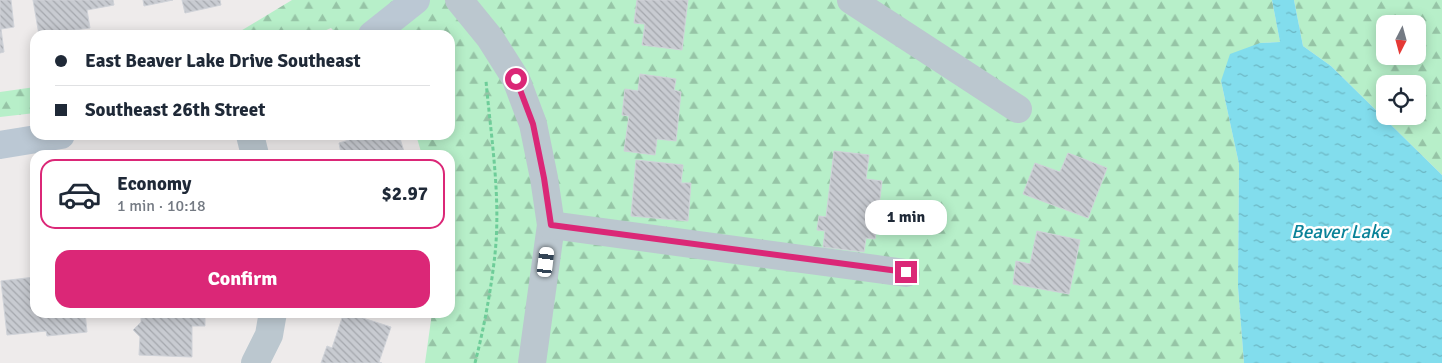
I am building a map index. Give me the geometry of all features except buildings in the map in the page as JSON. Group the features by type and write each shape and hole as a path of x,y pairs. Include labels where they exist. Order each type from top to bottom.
{"street":[{"path":"378,30 416,0"},
{"path":"459,0 490,38 516,79 533,124 544,178 551,225 532,363"},
{"path":"851,0 1018,109"},
{"path":"0,145 30,140"},
{"path":"551,225 906,272"},
{"path":"255,363 269,335 272,318"}],"path":[{"path":"475,363 482,337 495,253 495,189 485,76"}],"green space":[{"path":"292,0 1272,0 1280,42 1260,43 1221,81 1239,164 1238,287 1244,363 425,363 431,318 455,318 455,150 420,150 418,140 455,140 455,30 333,30 331,28 326,30 242,30"},
{"path":"1294,0 1442,0 1442,175 1391,125 1426,125 1426,75 1376,75 1376,110 1331,66 1303,46"},
{"path":"30,88 30,114 0,117 0,92"}],"water":[{"name":"Beaver Lake","path":"1272,0 1294,0 1303,46 1331,66 1376,110 1376,125 1391,125 1442,175 1442,363 1244,363 1238,287 1239,164 1221,81 1230,54 1260,43 1280,42"}],"route":[{"path":"516,79 533,124 551,225 906,272"}]}
